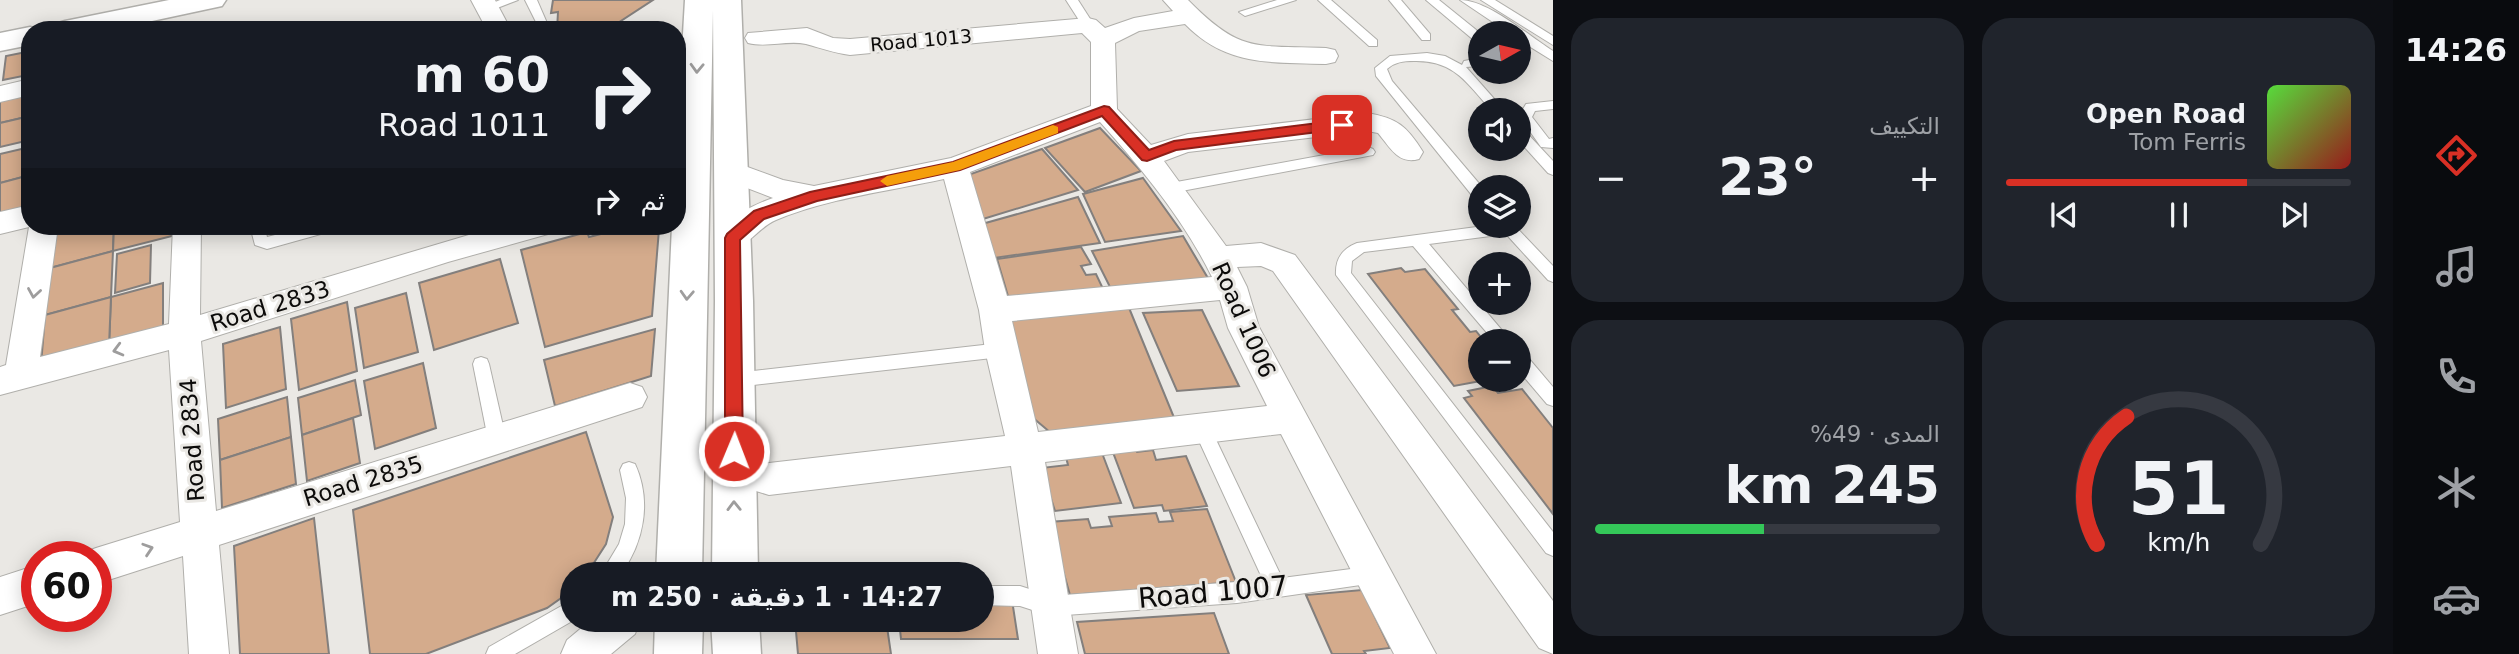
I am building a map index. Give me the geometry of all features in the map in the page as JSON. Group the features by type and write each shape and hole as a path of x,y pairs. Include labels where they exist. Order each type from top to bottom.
{"main road":[{"path":"109,21 212,0"},
{"path":"679,562 699,0"},
{"path":"727,0 735,380 735,562"},
{"path":"0,42 21,38"},
{"path":"678,654 679,632"},
{"path":"736,632 737,654"}],"street":[{"path":"484,3 494,21"},
{"name":"Road 1013","path":"757,37 807,36 837,47 850,47 1088,22 1124,28 1183,8 1216,39 1239,49 1326,56"},
{"path":"732,238 759,215 815,196 955,167 1104,111 1088,22"},
{"path":"0,94 21,89"},
{"name":"Road 1006","path":"1104,111 1147,157 1171,188 1225,273 1244,328 1416,654"},
{"path":"1147,157 1174,146 1367,122 1386,125 1409,152"},
{"path":"955,167 995,310 1001,350 1026,451 1058,654"},
{"path":"731,171 779,190 815,196"},
{"path":"0,223 21,218"},
{"path":"10,379 42,235"},
{"name":"Road 2834","path":"187,235 184,333 209,654"},
{"name":"Road 2833","path":"10,379 184,333 506,235"},
{"path":"995,310 1225,273 1260,253 1277,257 1284,263 1553,634"},
{"name":"Road 2835","path":"112,561 630,397"},
{"path":"769,479 1290,418"},
{"path":"661,562 680,513"},
{"path":"0,596 21,589"},
{"path":"581,654 607,632"}],"lane":[{"path":"484,3 512,0"},
{"path":"531,0 541,21"},
{"path":"1245,12 1290,0"},
{"path":"1324,0 1373,43"},
{"path":"1397,0 1426,37"},
{"path":"1432,0 1468,29"},
{"path":"1466,0 1498,21"},
{"path":"1487,0 1553,41"},
{"path":"1531,43 1553,57"},
{"path":"1468,180 1388,84 1382,76 1381,68 1395,59 1438,56 1451,61 1486,98"},
{"path":"1551,146 1525,117 1526,111 1531,107 1553,105"},
{"path":"1531,146 1553,170"},
{"path":"1171,188 1368,152"},
{"path":"1468,232 1362,247 1350,252 1343,262 1344,275 1553,547"},
{"path":"259,235 260,241 267,243 297,235"},
{"path":"1519,238 1550,269"},
{"path":"1416,239 1493,329"},
{"path":"735,380 1001,350"},
{"path":"481,364 497,439"},
{"path":"1531,373 1553,399"},
{"path":"1203,430 1276,587"},
{"path":"617,562 627,545 635,522 637,499 629,470"},
{"name":"Road 1007","path":"994,596 1020,596 1051,606 1276,587 1374,575"},
{"path":"496,654 560,617"}],"building":[{"path":"553,0 653,0 621,21 558,21 558,12 551,13"},
{"path":"21,53 21,76 3,80 6,56"},
{"path":"21,92 21,118 0,123 0,97"},
{"path":"21,118 21,142 0,147 0,123"},
{"path":"1100,128 1141,171 1085,192 1045,148"},
{"path":"21,149 21,177 0,183 0,154"},
{"path":"1042,149 1078,190 983,219 968,175"},
{"path":"21,177 21,211 0,217 0,183"},
{"path":"1143,178 1181,231 1105,242 1083,194"},
{"path":"1078,197 1100,243 994,258 982,224"},
{"path":"54,235 114,235 113,251 50,268"},
{"path":"114,235 172,235 172,236 113,251"},
{"path":"576,235 659,235 652,316 545,347 521,250"},
{"path":"1183,236 1212,285 1113,293 1092,251"},
{"path":"151,245 150,283 115,293 117,254"},
{"path":"1081,247 1091,264 1081,266 1086,275 1096,274 1104,291 1010,303 997,259"},
{"path":"113,251 111,297 45,315 50,268"},
{"path":"500,259 518,323 434,350 419,283"},
{"path":"1401,268 1405,272 1425,269 1458,309 1452,310 1468,330 1468,383 1454,386 1368,274"},
{"path":"163,283 163,330 109,346 111,297"},
{"path":"406,293 418,352 364,368 355,308"},
{"path":"111,297 109,346 41,365 45,315"},
{"path":"347,302 357,371 299,390 291,319"},
{"path":"1127,303 1175,420 1051,433 1032,417 1007,317"},
{"path":"1202,310 1239,386 1177,391 1143,313"},
{"path":"280,327 286,389 226,408 223,344"},
{"path":"655,329 651,376 555,406 544,360"},
{"path":"423,363 436,428 375,449 364,381"},
{"path":"355,380 361,415 302,435 298,398"},
{"path":"1469,392 1524,392 1553,428 1553,514 1464,398 1472,396"},
{"path":"287,397 291,437 220,460 218,419"},
{"path":"353,418 360,463 307,481 302,435"},
{"path":"586,432 613,517 606,544 594,562 560,562 560,599 547,608 426,654 370,654 353,510"},
{"path":"291,437 296,484 222,508 220,460"},
{"path":"1134,444 1137,452 1153,450 1156,460 1186,456 1207,506 1164,511 1162,505 1134,508 1111,447"},
{"path":"1102,453 1121,503 1055,511 1041,468 1068,465 1066,457"},
{"path":"1207,509 1236,582 1070,595 1049,522 1088,519 1091,528 1112,526 1109,517 1156,513 1159,522 1173,521 1170,512"},
{"path":"314,518 329,654 240,654 234,546"},
{"path":"1362,590 1390,648 1364,651 1366,654 1332,654 1306,595"},
{"path":"994,600 1012,600 1018,639 901,639 900,632 994,632"},
{"path":"1214,613 1229,654 1085,654 1077,622"},
{"path":"796,632 888,632 891,654 798,654"}],"slow traffic":[{"path":"887,181 955,167 1053,130"}],"route":[{"path":"734,451 732,238 759,215 815,196 955,167 1104,111 1147,157 1174,146 1342,125"}]}
